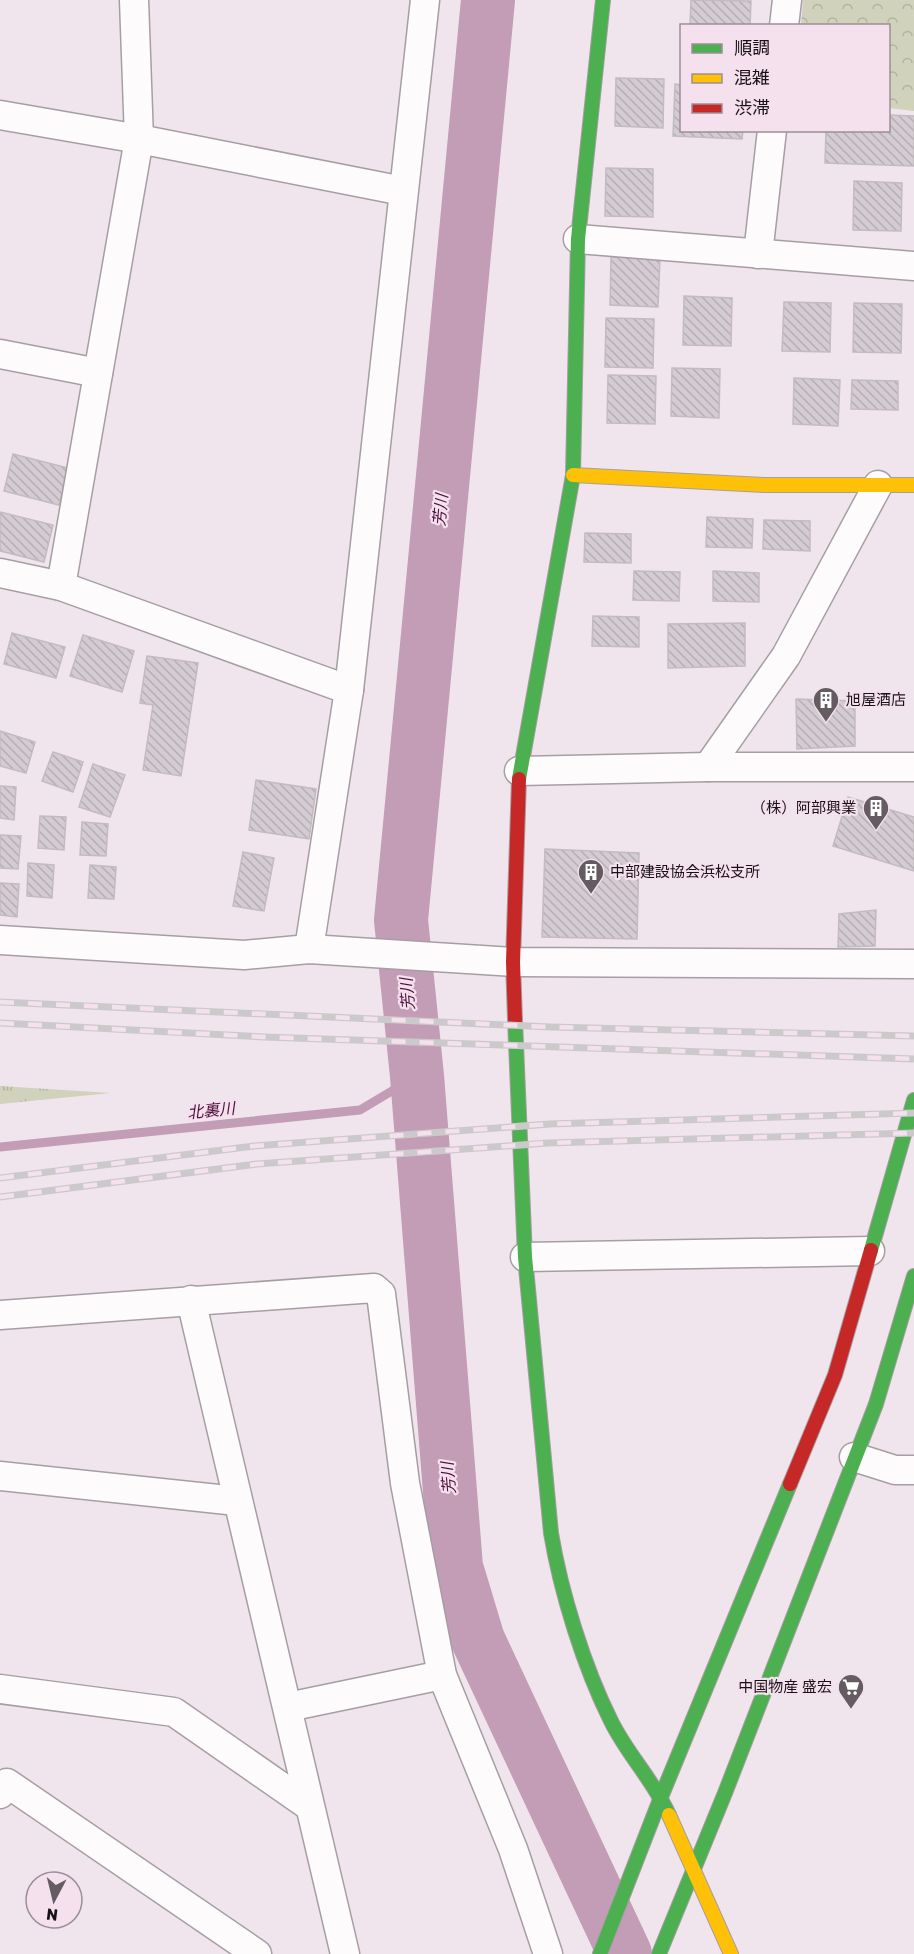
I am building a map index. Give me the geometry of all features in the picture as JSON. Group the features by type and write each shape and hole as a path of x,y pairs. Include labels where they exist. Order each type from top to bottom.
{"street":[{"path":"60,586 139,139 134,0"},
{"path":"315,950 349,690 425,0"},
{"path":"603,0 578,239 573,475 519,771 513,963 525,1257 550,1522 557,1569 575,1630 611,1722 661,1797 695,1868 731,1954"},
{"path":"784,24 787,0"},
{"path":"0,115 139,139 403,191"},
{"path":"758,254 772,132"},
{"path":"578,239 914,266"},
{"path":"0,354 98,373"},
{"path":"573,475 764,485 914,485"},
{"path":"708,767 786,656 878,485"},
{"path":"0,573 60,586 349,690"},
{"path":"519,771 708,767 914,767"},
{"path":"0,940 244,955 315,950 513,963 914,964"},
{"path":"600,1954 653,1816 835,1375 914,1100"},
{"path":"525,1257 870,1251"},
{"path":"659,1954 695,1868 876,1404 914,1276"},
{"path":"0,1315 374,1288 381,1294 405,1483 442,1675 513,1850 548,1954"},
{"path":"191,1300 345,1954"},
{"path":"854,1457 895,1470 914,1470"},
{"path":"0,1476 237,1501"},
{"path":"288,1707 442,1675"},
{"path":"0,1689 174,1712 309,1806"},
{"path":"0,1794 7,1783 257,1954"}],"green space":[{"path":"803,0 914,0 914,111 890,108 890,24 801,24"},
{"path":"0,1086 111,1093 0,1104"}],"building":[{"path":"691,0 751,1 750,24 690,24"},
{"path":"616,78 664,79 663,128 615,126"},
{"path":"675,84 680,85 680,132 743,132 742,139 673,136"},
{"path":"890,115 914,116 914,166 825,163 826,132 890,132"},
{"path":"606,168 653,169 653,217 605,216"},
{"path":"854,181 902,183 901,231 853,230"},
{"path":"611,257 660,258 658,307 610,305"},
{"path":"684,296 732,298 731,346 683,345"},
{"path":"784,302 831,303 830,352 782,351"},
{"path":"854,303 902,304 901,353 853,352"},
{"path":"606,318 654,319 653,368 605,367"},
{"path":"672,368 720,369 719,418 671,416"},
{"path":"608,375 656,376 655,424 607,423"},
{"path":"794,378 840,380 838,426 793,424"},
{"path":"852,380 898,381 898,410 851,409"},
{"path":"13,454 68,468 59,505 4,491"},
{"path":"0,512 53,525 44,562 0,551"},
{"path":"707,517 753,519 752,548 706,547"},
{"path":"764,520 810,521 810,551 763,549"},
{"path":"585,533 631,534 631,563 584,562"},
{"path":"634,571 680,572 679,601 633,600"},
{"path":"713,571 759,573 759,602 713,601"},
{"path":"593,616 639,617 639,647 592,646"},
{"path":"745,623 745,666 668,668 668,624"},
{"path":"12,633 65,647 56,678 4,664"},
{"path":"83,635 134,651 122,692 70,676"},
{"path":"147,656 198,663 181,776 143,770 153,705 140,703"},
{"name":"旭屋酒店","path":"796,699 855,701 855,746 797,749"},
{"path":"0,731 35,742 26,773 0,766"},
{"path":"53,752 83,762 73,792 42,781"},
{"path":"93,764 125,775 110,817 79,807"},
{"path":"256,780 316,789 309,839 249,830"},
{"path":"0,786 16,787 14,820 0,818"},
{"name":"（株）阿部興業","path":"848,797 914,817 914,871 833,846"},
{"path":"40,816 66,817 64,850 38,848"},
{"path":"82,822 108,824 106,856 80,855"},
{"path":"0,835 21,836 18,869 0,868"},
{"name":"中部建設協会浜松支所","path":"545,849 639,853 637,939 542,937"},
{"path":"243,852 274,858 264,911 233,906"},
{"path":"28,863 54,865 52,898 27,896"},
{"path":"90,865 116,867 114,899 88,898"},
{"path":"0,883 19,884 17,917 0,915"},
{"path":"876,910 875,946 838,947 839,914"}],"waterway":[{"name":"芳川","path":"488,0 401,920 417,1076 456,1567 478,1640 625,1954"},
{"name":"北裏川","path":"0,1147 360,1110 417,1076"}],"railway":[{"path":"0,1002 550,1027 914,1036"},
{"path":"0,1023 264,1037 914,1059"},
{"path":"0,1178 254,1146 550,1124 914,1113"},
{"path":"0,1197 257,1164 548,1143 914,1133"}],"traffic: fast":[{"path":"519,779 573,475 578,239 603,0"},
{"path":"515,1020 525,1257 555,1556 575,1629 601,1700 617,1733 656,1791 669,1815"},
{"path":"871,1250 914,1100"},
{"path":"659,1954 725,1793 876,1404 914,1276"},
{"path":"600,1954 661,1797 790,1484"}],"traffic: slow":[{"path":"573,475 764,485 914,485"},
{"path":"669,1815 731,1954"}],"traffic: jam":[{"path":"515,1020 513,962 519,779"},
{"path":"790,1484 835,1375 871,1250"}],"place":[{"name":"旭屋酒店","path":"826,723"},
{"name":"（株）阿部興業","path":"876,831"},
{"name":"中部建設協会浜松支所","path":"591,895"},
{"name":"中国物産 盛宏","path":"851,1710"}]}
